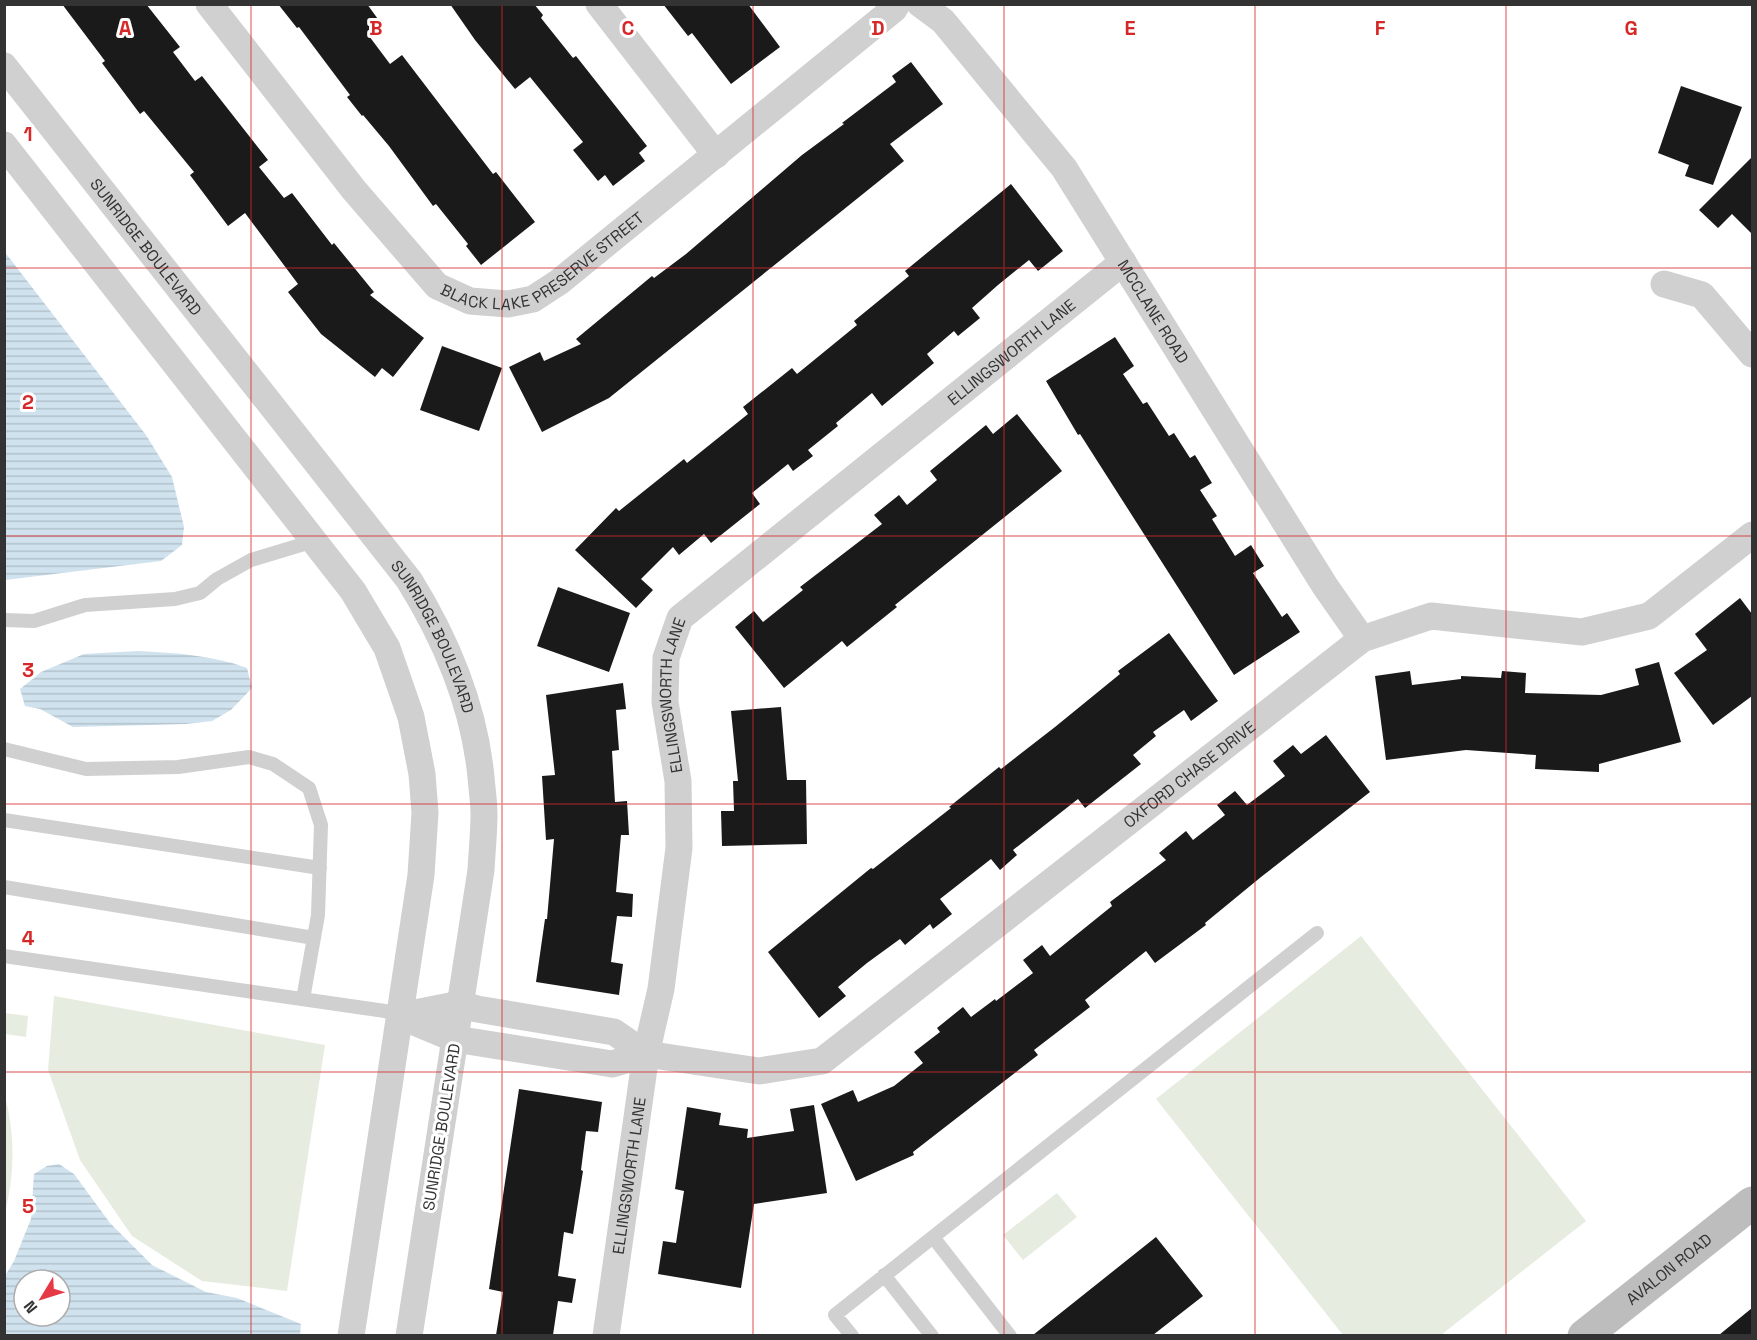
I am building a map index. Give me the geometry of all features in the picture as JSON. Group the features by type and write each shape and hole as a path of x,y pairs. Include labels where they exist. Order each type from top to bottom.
{"main road":[{"name":"AVALON ROAD","path":"1584,1335 1752,1203"}],"street":[{"name":"BLACK LAKE PRESERVE STREET","path":"209,4 354,190 436,286 470,301 508,304 533,298 559,282 894,9 897,4"},
{"path":"599,4 716,155"},
{"name":"MCCLANE ROAD","path":"920,4 943,21 1064,168 1325,586 1362,639"},
{"name":"SUNRIDGE BOULEVARD","path":"4,66 383,545 409,580 441,635 458,675 470,714 479,757 484,812 481,870 409,1335"},
{"path":"4,145 352,591 387,648 401,684 415,736 422,774 425,813 421,874 351,1335"},
{"name":"ELLINGSWORTH LANE","path":"606,1335 646,1054 661,988 679,848 678,781 665,702 666,658 680,618 1123,262"},
{"path":"1664,284 1702,295 1752,354"},
{"name":"OXFORD CHASE DRIVE","path":"400,1016 455,1039 612,1064 646,1054 759,1071 822,1061 1362,639 1431,616 1582,632 1649,616 1752,535"},
{"name":"OXFORD CHASE DRIVE","path":"400,1016 460,1004 477,1009 614,1032 646,1054"},
{"path":"544,1053 548,1021"}],"lane":[{"path":"4,620 34,621 86,605 175,599 200,593 217,579 251,560 314,541"},
{"path":"4,749 86,769 178,767 249,757 273,764 309,788 321,825 320,868 318,915 303,999"},
{"path":"4,820 320,868"},
{"path":"4,887 314,938"},
{"path":"852,1335 835,1315 1317,933"},
{"path":"4,956 385,1011 400,1016"},
{"path":"933,1237 1010,1335"},
{"path":"885,1275 932,1335"}],"shaded area":[{"path":"1361,936 1586,1221 1441,1335 1343,1335 1156,1099"},
{"path":"54,996 325,1045 287,1291 202,1281 132,1236 80,1160 48,1070"},
{"path":"5,1013 28,1016 26,1037 5,1034"},
{"path":"5,1096 11,1125 12,1169 5,1212"},
{"path":"1057,1193 1077,1217 1023,1260 1003,1235"}],"water":[{"path":"4,251 146,435 172,477 184,527 182,545 161,561 5,580"},
{"path":"138,651 194,655 247,668 252,688 231,710 212,721 186,724 73,727 40,709 25,706 20,689 41,672 84,654"},
{"path":"59,1164 74,1174 110,1223 152,1265 206,1292 237,1298 301,1324 300,1335 5,1335 5,1276 14,1261 31,1219 34,1174 47,1166"}],"building":[{"path":"62,4 146,4 180,47 173,52 195,81 202,76 268,160 259,167 284,198 292,193 332,245 334,243 374,292 370,295 424,338 393,377 382,368 375,377 321,334 288,292 298,284 245,213 228,226 190,175 194,172 144,111 140,114 102,63 105,61"},
{"path":"278,4 367,4 383,26 369,36 390,64 402,55 493,174 496,172 535,222 481,265 466,246 468,244 436,204 433,206 389,146 347,97 350,95 299,27 297,28"},
{"path":"450,4 534,4 543,15 541,18 573,58 576,56 647,146 639,153 645,161 613,186 605,175 598,181 573,150 583,142 530,77 515,89 475,40"},
{"path":"663,4 748,4 780,47 731,84 692,33 688,36"},
{"path":"911,62 943,104 890,144 904,161 609,398 542,432 509,367 540,352 544,361 581,344 576,339 652,276 654,278 686,254 802,155 896,82 892,76"},
{"path":"1681,86 1742,107 1713,185 1685,176 1689,165 1658,153"},
{"path":"1752,157 1752,234 1732,214 1718,228 1699,210"},
{"path":"1011,184 1063,251 1038,271 1029,260 998,285 972,308 980,318 958,336 954,331 927,354 934,363 882,406 872,393 836,423 838,426 808,450 813,456 793,471 788,464 752,493 760,504 711,543 704,534 679,555 673,547 641,579 653,590 636,608 575,550 616,508 619,511 684,459 687,463 748,414 743,407 792,368 797,374 857,325 854,321 909,276 905,271"},
{"path":"1115,337 1134,366 1123,374 1143,404 1147,402 1169,436 1174,433 1190,458 1195,455 1212,483 1200,490 1217,516 1212,519 1235,556 1251,545 1264,566 1253,573 1282,617 1287,613 1300,632 1234,675 1080,434 1078,435 1046,381"},
{"path":"442,346 502,368 479,431 420,410"},
{"path":"1017,414 1062,471 895,605 897,607 847,647 842,641 784,688 735,627 754,611 763,622 803,590 800,587 882,524 874,515 899,495 907,505 937,480 930,471 986,425 993,434"},
{"path":"558,587 630,613 609,672 537,646"},
{"path":"1740,598 1752,614 1752,696 1713,725 1674,673 1707,650 1695,634"},
{"path":"1169,633 1218,701 1191,721 1184,710 1153,732 1156,736 1133,755 1141,764 1085,808 1078,799 1013,850 1017,855 1000,870 991,859 940,899 952,914 933,929 930,924 905,945 900,939 867,963 838,987 846,996 819,1018 768,952 871,868 873,869 951,808 949,807 999,767 1001,769 1055,727 1120,674 1118,671"},
{"path":"1659,662 1681,742 1599,764 1599,772 1535,769 1536,755 1466,750 1386,760 1375,676 1410,671 1412,685 1461,679 1461,676 1501,678 1502,671 1526,673 1525,693 1601,695 1639,685 1635,669"},
{"path":"623,683 626,709 616,710 619,750 612,751 615,802 627,801 629,835 621,835 616,892 633,894 632,917 617,916 611,962 623,964 619,995 536,982 545,919 547,919 554,839 546,840 542,776 555,775 546,695"},
{"path":"781,707 787,780 806,780 807,844 722,846 721,811 734,811 733,781 738,781 731,711"},
{"path":"1326,735 1370,792 1261,877 1205,923 1206,925 1155,963 1146,951 1085,1000 1090,1007 1034,1050 1038,1055 913,1152 914,1155 856,1181 821,1104 853,1090 858,1102 894,1086 923,1063 914,1052 940,1032 937,1028 963,1007 971,1017 995,999 996,1001 1033,973 1023,960 1042,945 1050,956 1112,906 1110,902 1166,860 1159,853 1186,831 1193,840 1225,815 1217,805 1235,791 1247,805 1285,776 1273,761 1293,745 1301,754"},
{"path":"519,1089 602,1102 598,1132 586,1131 581,1170 583,1171 573,1234 564,1232 558,1276 576,1279 572,1303 558,1301 553,1335 496,1335 503,1292 489,1289"},
{"path":"814,1105 827,1193 754,1204 741,1288 658,1274 663,1241 676,1243 684,1191 675,1189 687,1107 721,1113 719,1125 748,1129 747,1138 794,1131 790,1109"},
{"path":"1156,1237 1203,1296 1153,1335 1033,1335"},
{"path":"1752,1308 1752,1335 1719,1335"}]}
